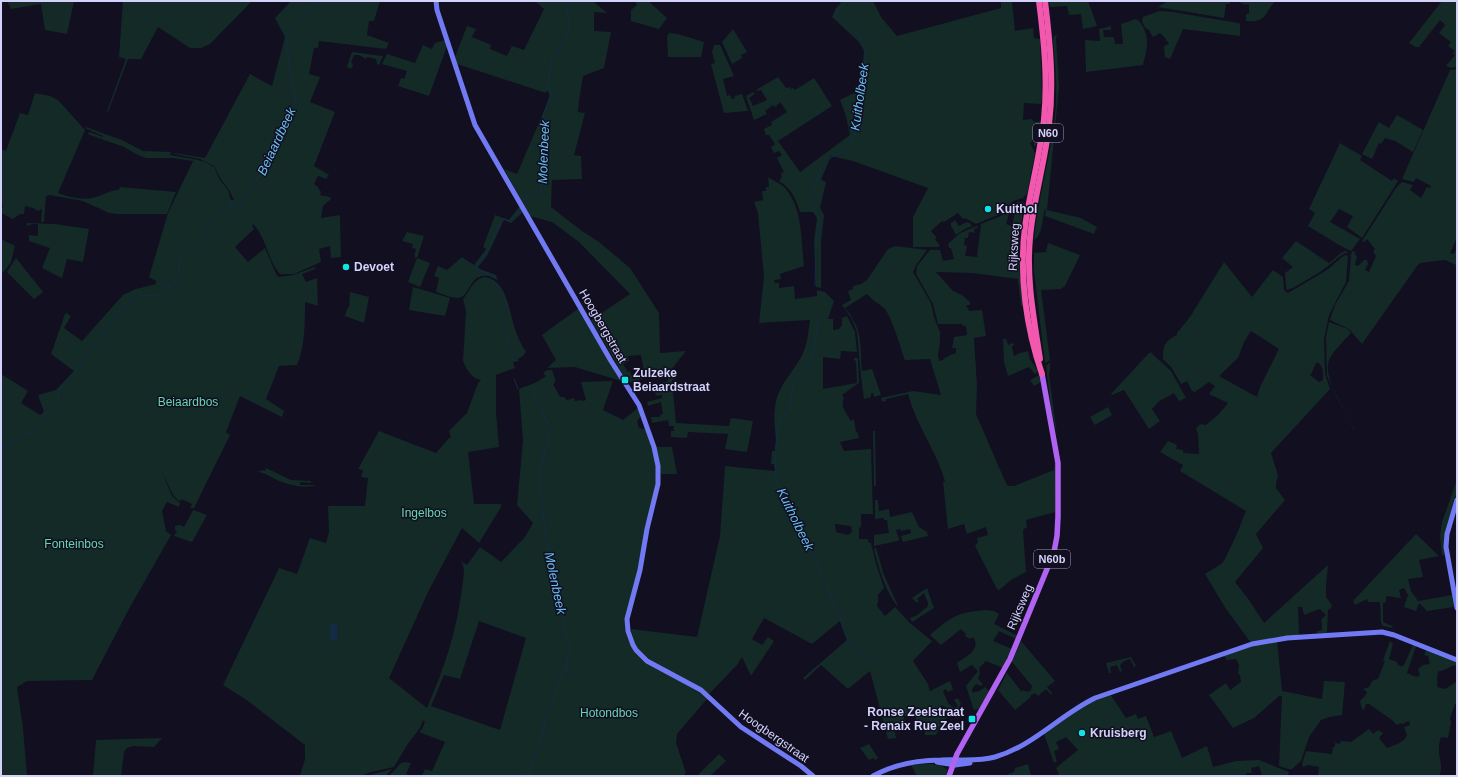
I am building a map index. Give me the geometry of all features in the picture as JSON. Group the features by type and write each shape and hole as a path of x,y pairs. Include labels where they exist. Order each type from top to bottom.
{"highway":[{"name":"Rijksweg","path":"1039,1 1045,66 1045,104 1041,137 1025,229 1023,266 1031,337 1042,374"},
{"name":"Rijksweg","path":"1042,374 1029,280 1029,258 1032,221 1047,141 1051,100 1051,63 1045,1"}],"main road":[{"name":"Rijksweg","path":"954,762 964,741 1010,659 1054,552 1058,517 1058,463 1042,374"},
{"name":"N60b","path":"949,776 954,762"}],"street":[{"name":"Hoogbergstraat","path":"436,2 436,8 475,125 611,361 639,405 651,437 657,462 658,484 647,530 640,570 628,612 628,631 633,645 647,661 701,690 741,727 801,766 813,776"},
{"path":"1457,500 1447,534 1446,547 1457,608"},
{"path":"873,776 901,765 928,761 968,764 1001,755 1021,746 1043,733 1077,708 1095,698 1259,642 1297,637 1382,632 1394,635 1457,660"}],"green space":[{"path":"7,1 74,1 67,34 45,30 41,4 11,9"},
{"path":"123,1 252,1 210,44 201,48 190,48 158,27 141,59 128,59 108,112 107,111 126,59 119,57"},
{"path":"291,1 380,1 374,21 369,21 367,35 389,43 386,49 319,41 318,48 314,48 309,74 320,77 310,102 335,112 314,166 329,175 326,179 318,176 314,184 321,192 320,195 330,197 331,199 323,206 321,218 340,215 341,257 331,258 330,246 319,249 321,262 294,274 280,274 272,262 258,230 253,224 252,226 254,229 235,247 248,262 265,248 277,276 279,277 293,275 315,267 315,269 302,274 306,282 317,278 318,306 305,302 305,326 300,357 297,365 279,366 266,399 284,411 282,417 240,396 226,432 230,435 194,508 190,508 192,504 181,499 180,502 173,495 162,472 172,496 180,503 179,507 167,502 162,511 166,531 171,535 130,607 92,680 27,681 17,687 23,728 27,776 1,776 1,374 28,391 21,403 40,415 44,412 38,395 56,390 74,371 51,354 65,314 67,313 71,316 64,328 82,341 123,295 136,289 156,284 156,281 149,277 168,213 194,159 205,162 214,167 220,180 228,190 231,200 234,200 214,166 200,159 174,153 205,158 250,74 272,86 285,37 275,18"},
{"path":"535,1 593,1 607,13 594,12 594,31 611,32 604,68 583,76 578,112 585,113 574,155 581,156 582,179 552,180 551,207 599,242 630,268 659,313 660,353 686,351 670,371 628,383 591,320 630,294 579,242 552,222 530,216 504,169 517,174 550,97 548,91 546,91 546,93 457,64 455,57 467,26 476,29 472,37 491,45 490,49 507,56 512,46 524,50 544,9","holes":["641,355 645,376 633,379 630,371 628,372 623,364 629,361 628,356"]},
{"path":"635,1 648,1 667,18 659,29 631,21 631,10 637,5"},
{"path":"839,1 873,1 881,17 897,36 1001,8 1001,1 1012,1 1015,31 1033,28 1034,38 1040,39 1042,97 1041,104 1024,103 1023,120 1031,119 1035,122 1040,121 1036,146 1034,146 1034,144 1037,128 1032,142 1030,143 1035,153 1027,194 1023,198 1013,201 1000,214 976,224 965,218 963,219 958,213 944,222 942,221 931,231 937,238 935,239 940,246 938,247 913,247 913,217 928,188 853,161 831,156 821,180 826,182 820,208 824,215 821,243 821,288 816,287 814,241 817,218 813,212 800,212 792,194 787,187 779,181 782,177 781,173 784,172 777,158 782,155 779,151 774,153 771,147 775,144 769,135 766,135 764,129 772,125 771,122 787,112 780,102 775,107 773,105 765,111 767,114 754,120 746,96 753,92 755,94 749,98 753,106 767,100 761,90 756,90 778,77 786,88 790,87 791,89 793,88 795,90 814,78 832,106 778,141 800,172 850,135 846,116 840,100 854,93 860,98 864,51 859,42 832,17 836,8 841,3"},
{"path":"1049,1 1088,1 1097,26 1083,29 1081,14 1069,15 1067,6 1050,7"},
{"path":"1169,1 1230,1 1230,4 1226,4 1224,18 1158,7"},
{"path":"1240,1 1275,1 1264,17 1257,21 1246,21 1246,14 1249,14 1249,4 1241,4"},
{"path":"1442,1 1457,1 1457,67 1452,68 1446,66 1455,55 1453,53 1455,51 1448,46 1451,42 1439,33 1445,25 1440,20 1419,47 1409,43"},
{"path":"1159,11 1238,23 1240,24 1240,36 1183,29 1170,59 1165,57 1164,46 1169,44 1165,38 1160,33 1153,37 1149,30 1145,28 1142,21 1143,17"},
{"path":"1136,19 1140,22 1147,38 1147,47 1143,65 1086,72 1085,40 1100,41 1099,29 1111,26 1111,30 1103,30 1104,37 1114,37 1115,44 1123,44 1121,24"},
{"path":"733,29 747,52 741,55 742,58 732,64 722,42"},
{"path":"669,33 678,34 704,42 701,57 668,57 667,36"},
{"path":"1057,35 1059,87 1047,210 1081,218 1097,227 1094,234 1045,216 1045,209 1041,231 1034,240 1049,155 1056,104 1053,39 1054,36"},
{"path":"445,40 447,46 429,96 398,86 401,78 404,79 407,71 382,64 387,54 415,63 423,45 432,49 435,43"},
{"path":"714,45 720,45 734,76 723,79 727,96 730,95 732,99 735,98 734,96 742,94 748,111 724,113 711,64 715,63 712,52"},
{"path":"352,52 383,56 379,65 377,64 376,59 367,57 366,59 359,55 354,55 351,62 353,65 351,69 347,67"},
{"path":"1457,69 1457,237 1450,253 1454,254 1457,250 1457,264 1456,265 1445,260 1420,263 1362,344 1349,329 1330,320 1335,305 1349,281 1351,254 1353,251 1356,252 1354,254 1357,256 1355,265 1358,266 1364,260 1367,260 1368,264 1365,270 1369,272 1376,256 1373,252 1375,249 1367,239 1364,242 1362,241 1396,188 1402,182 1413,185 1410,190 1421,198 1427,187 1430,188 1431,186 1416,178 1414,182 1402,179 1450,70"},
{"path":"35,93 50,96 58,100 85,130 58,193 66,196 87,199 119,190 120,187 176,192 167,214 109,213 83,201 50,195 46,196 44,222 41,222 42,209 38,211 25,206 24,214 20,214 13,219 1,213 3,204 1,203 1,149 6,151 20,113 28,115"},
{"path":"1397,115 1423,130 1413,152 1395,141 1385,138 1381,144 1379,143 1372,159 1362,154 1379,122 1389,128"},
{"path":"86,127 122,140 143,151 171,152 170,155 193,159 193,161 173,158 146,158 124,147 88,134 89,132 103,137 85,128"},
{"path":"1340,143 1362,156 1360,160 1392,181 1394,178 1398,181 1362,238 1347,227 1353,216 1339,209 1330,222 1360,239 1351,251 1308,226 1315,213 1309,209"},
{"path":"768,177 786,189 796,206 800,226 804,266 780,274 781,279 774,280 775,283 779,283 779,288 794,286 795,299 817,296 817,290 825,292 834,301 828,319 833,319 833,330 839,329 842,325 842,318 847,316 855,332 857,352 841,351 840,359 823,357 823,389 857,383 856,361 854,358 858,358 859,383 842,395 844,398 844,410 851,421 854,419 856,432 858,433 859,438 840,442 844,451 871,449 873,514 861,514 859,539 868,539 868,542 871,543 884,588 878,595 877,606 885,616 895,607 910,623 932,641 913,661 928,684 930,691 950,681 953,690 947,692 946,689 943,691 948,703 954,708 958,706 954,700 958,698 961,704 959,707 963,712 956,718 942,705 938,711 947,718 943,721 936,735 925,735 925,731 916,730 916,715 904,716 905,727 894,729 896,738 888,739 870,671 848,689 821,665 805,680 803,678 847,640 840,621 812,644 764,618 752,639 762,645 768,637 774,641 751,676 742,657 737,665 709,694 644,656 635,645 631,629 697,637 720,536 725,466 775,471 774,464 771,464 772,451 776,451 774,417 776,400 779,392 800,360 805,349 810,320 759,323 764,277 758,213 754,202 763,200 762,191 766,191 766,187 769,187","holes":["835,524 851,526 852,532 848,535 836,532"]},
{"path":"1017,202 1023,202 1025,205 1019,242 1020,281 1023,306 1021,306 1018,279 973,273 936,272 953,291 962,295 970,302 970,305 967,305 966,307 969,311 982,310 986,336 974,338 977,386 976,414 1008,486 1014,486 1054,470 1055,459 1056,463 1055,512 1026,520 1027,527 1023,530 1026,572 1011,580 999,590 997,589 975,546 978,542 977,538 988,535 986,527 967,534 964,524 948,529 943,482 945,481 937,459 916,416 908,394 886,399 886,401 882,402 881,398 913,391 941,395 930,359 905,360 887,312 867,294 845,308 855,323 860,337 862,371 872,369 881,395 874,397 873,393 871,393 871,397 864,399 857,332 852,319 842,305 851,300 848,291 853,289 853,286 861,284 867,280 888,249 895,246 927,250 916,265 913,272 931,303 934,317 940,332 939,361 956,353 956,348 952,348 954,337 967,335 966,326 963,326 962,324 938,324 933,304 916,274 917,266 930,250 940,250 943,261 954,259 951,248 949,248 948,244 960,233 977,226 978,228 974,229 975,233 969,232 968,238 965,238 964,245 967,246 965,256 977,257 981,224 1001,216 1015,203 1013,211 1010,211 1006,224 1012,226"},
{"path":"520,206 523,212 511,223 504,220 487,256 478,267 496,275 498,280 487,276 478,277 465,294 458,298 436,292 439,278 434,276 438,266 447,270 462,257 474,265 486,249 483,247 495,215 509,220"},
{"path":"955,220 959,226 967,222 972,226 956,235 951,226 951,223"},
{"path":"27,223 55,224 89,229 83,262 67,259 62,278 42,268 50,248 29,241 29,235 38,236 38,224 27,226"},
{"path":"407,232 424,236 417,258 414,257 416,249 412,248 413,244 402,241"},
{"path":"1,239 15,246 11,262 4,272 1,271"},
{"path":"1296,241 1329,263 1343,252 1349,252 1343,254 1320,272 1287,290 1285,273 1293,267 1282,258"},
{"path":"1048,243 1080,255 1065,286 1061,289 1041,290 1050,360 1045,363 1034,271 1034,253 1046,252"},
{"path":"1346,255 1348,257 1346,282 1329,315 1324,339 1325,374 1330,389 1271,453 1278,475 1276,488 1285,500 1256,534 1263,548 1235,582 1264,623 1328,565 1326,597 1332,605 1328,610 1327,633 1317,633 1317,631 1322,630 1321,620 1326,615 1320,609 1304,615 1302,607 1298,607 1299,635 1251,643 1226,609 1205,574 1224,561 1246,511 1180,471 1183,465 1160,452 1168,441 1177,445 1176,449 1183,450 1183,453 1199,454 1198,434 1196,428 1201,424 1206,425 1218,415 1228,403 1209,394 1215,386 1209,382 1195,392 1192,391 1187,381 1181,384 1171,367 1163,359 1163,350 1167,341 1177,335 1190,317 1224,262 1252,297 1273,270 1283,277 1284,290 1288,293 1327,270","holes":["1251,331 1279,349 1260,387 1257,397 1219,376 1238,358 1244,342","1317,362 1321,366 1323,372 1323,380 1319,382 1310,375"]},
{"path":"16,258 43,292 34,299 7,272"},
{"path":"417,258 430,263 420,287 408,282"},
{"path":"485,277 499,284 509,306 515,329 526,352 518,359 519,361 513,362 515,368 496,375 496,413 499,447 468,452 474,504 501,504 501,507 479,543 462,528 429,590 389,678 427,708 439,679 457,619 464,574 463,564 461,561 467,565 480,547 501,562 525,537 533,523 517,505 523,441 519,389 533,384 546,376 543,373 547,370 552,370 556,381 554,381 555,383 553,384 560,397 564,397 567,400 574,398 575,401 582,401 586,400 581,382 613,381 603,410 623,420 639,407 642,415 637,421 639,428 647,430 655,456 657,478 637,575 626,615 629,636 641,658 699,692 707,699 677,734 676,743 686,773 683,776 422,776 425,769 432,771 445,742 419,732 425,722 423,720 420,728 407,745 394,767 360,776 300,776 305,759 305,745 248,701 223,685 279,568 297,574 310,538 326,543 329,532 328,506 365,506 368,478 361,477 363,470 358,469 379,431 436,453 449,438 451,438 449,431 467,413 478,383 481,380 472,375 463,361 466,311 463,299 477,280","holes":["479,621 526,638 500,730 431,706 444,675 460,679"]},
{"path":"413,287 450,298 445,316 409,310"},
{"path":"350,292 369,297 364,323 345,316 349,307"},
{"path":"579,308 621,381 575,367 547,368 556,360 542,335"},
{"path":"1329,322 1348,329 1351,333 1329,360 1329,376 1333,389 1327,376 1326,337"},
{"path":"1003,339 1006,339 1008,345 1013,343 1014,345 1012,347 1014,356 1028,351 1030,359 1038,371 1035,374 1029,367 1008,376 1004,362"},
{"path":"1150,352 1171,371 1186,398 1179,401 1174,393 1158,402 1152,409 1160,421 1149,429 1124,390 1112,395 1111,394"},
{"path":"1050,362 1049,374 1057,435 1051,407 1046,366"},
{"path":"672,372 675,379 672,380 676,423 729,426 731,418 753,421 747,452 725,449 728,434 688,432 687,438 671,437 671,431 674,431 674,426 669,426 668,420 652,423 651,417 660,417 660,415 663,414 661,402 648,406 647,402 662,398 662,395 656,396 654,385 668,381 668,375"},
{"path":"1039,375 1041,382 1034,386 1030,380"},
{"path":"1108,407 1112,415 1095,425 1090,417"},
{"path":"873,431 875,431 876,486 874,486"},
{"path":"656,447 672,447 677,474 661,474"},
{"path":"266,468 291,480 311,481 311,483 300,482 300,485 316,485 303,487 292,485 258,472 262,470 265,471"},
{"path":"1457,480 1457,492 1446,529 1444,556 1442,555 1440,536 1442,522"},
{"path":"875,500 878,500 879,511 889,509 890,517 912,512 919,527 927,532 928,536 903,542 901,536 911,533 910,529 901,531 900,529 896,530 899,539 898,541 874,546 874,535 889,533 887,520 884,520 884,518 875,519"},
{"path":"193,510 207,515 192,542 174,536 177,531 175,530 175,526 180,525 184,527"},
{"path":"1416,534 1439,556 1419,560 1423,577 1408,579 1411,591 1418,601 1452,595 1454,607 1427,611 1419,603 1416,611 1404,607 1408,595 1404,588 1399,590 1401,598 1386,596 1386,602 1383,603 1383,622 1392,626 1393,628 1383,626 1381,623 1380,602 1368,602 1367,599 1355,605 1353,601"},
{"path":"876,548 884,575 899,608 890,595 883,580 874,549"},
{"path":"927,588 934,608 912,622 910,618 916,616 928,606 928,603 924,593 917,599 919,602 916,602 912,598"},
{"path":"986,610 994,611 999,614 994,624 1018,636 1016,639 999,631 993,641 1012,649 1003,668 986,661 979,668 980,673 978,679 983,684 981,686 976,684 972,689 972,692 978,692 985,687 989,691 979,709 974,710 966,686 978,671 972,665 960,672 957,663 968,656 974,649 975,642 973,637 970,639 965,636 966,634 961,629 941,645 930,635 955,616 968,612"},
{"path":"1277,640 1282,691 1322,699 1324,681 1345,682 1342,715 1321,720 1309,737 1301,761 1292,769 1279,766 1282,696 1279,696 1254,718 1233,728 1209,695 1226,683 1230,690 1241,682 1240,675 1238,674 1239,665 1236,659 1227,660 1223,655 1229,652"},
{"path":"1021,641 1055,681 1047,687 1052,693 1051,695 1046,689 1038,696 1035,693 1015,710 998,690 1007,673 1022,692 1023,690 1027,692 1031,690 1032,686 1012,662"},
{"path":"1390,641 1393,644 1389,659 1397,662 1397,664 1402,667 1413,645 1416,646 1407,673 1416,677 1420,675 1418,669 1423,665 1430,664 1428,656 1424,655 1426,650 1457,662 1457,666 1452,666 1439,671 1438,674 1437,687 1445,689 1456,682 1457,673 1457,704 1455,704 1450,718 1451,723 1448,738 1441,737 1440,741 1439,751 1441,768 1439,776 1318,776 1319,767 1308,765 1303,767 1302,764 1306,751 1332,754 1335,743 1340,744 1341,741 1351,742 1369,729 1373,734 1378,730 1383,733 1379,738 1387,748 1406,738 1407,735 1404,727 1410,725 1409,721 1397,725 1369,704 1366,704 1364,710 1362,709 1360,701 1367,692 1363,689 1369,687 1373,680 1378,679 1385,661 1383,660"},
{"path":"1131,657 1136,666 1134,667 1130,659 1124,661 1120,665 1122,671 1120,672 1117,665 1110,667 1111,673 1109,673 1106,663"},
{"path":"1110,694 1126,718 1136,714 1138,719 1146,716 1154,737 1171,731 1182,758 1207,746 1213,767 1236,761 1259,760 1289,772 1288,775 1262,776 1259,766 1251,768 1252,773 1246,773 1246,776 1054,776 1059,774 1056,768 1078,750 1066,737 1056,742 1059,749 1054,751 1057,761 1054,763 1044,734 1083,707"},
{"path":"162,738 154,747 133,746 127,748 124,752 121,776 93,776 96,740"},
{"path":"869,744 878,758 875,760 873,758 869,760 860,748"},
{"path":"719,754 726,761 710,776 697,776"},
{"path":"401,763 411,763 406,774 410,776 389,776"},
{"path":"937,764 942,766 947,770 946,776 917,776 911,765"},
{"path":"1028,764 1031,776 1009,776 1008,774 1014,772 1015,768"},
{"path":"392,769 386,776 366,776"}],"water":[{"path":"332,623 336,624 338,627 337,639 334,642 330,638 330,627"}],"waterway":[{"name":"Beiaardbeek","path":"233,202 240,207 244,202 245,197 260,176 271,155 270,152 273,150 272,145 293,105 296,97 294,95 286,40 317,1"},
{"name":"Molenbeek","path":"524,200 535,194 538,195 541,193 545,121 543,115 551,94 549,90 551,87 548,84 552,59 557,53 568,32 566,1"},
{"name":"Kuitholbeek","path":"815,286 816,241 819,218 813,207 813,192 822,165 845,150 853,139 856,129 866,50 865,45 858,35 835,16 844,1"},
{"name":"Beiaardbeek","path":"92,348 119,311 139,296 159,295 164,290 164,286 166,285 170,287 176,276 178,276 182,254 187,248 198,240 221,214 231,207 230,202"},
{"name":"Molenbeek","path":"495,278 496,277 494,275 477,270 476,266 487,253 500,224 504,219 509,221 520,208"},
{"name":"Molenbeek","path":"492,280 504,295 507,307 501,310 501,313"},
{"name":"Molenbeek","path":"502,318 514,361"},
{"name":"Kuitholbeek","path":"818,319 815,347 811,359 794,380 790,408 788,413 780,419 779,422 775,452 776,478 795,524 808,543 848,641 857,653 874,662"},
{"name":"Beiaardbeek","path":"1,447 32,432 59,400 59,389 80,367 91,350"},
{"name":"Molenbeek","path":"514,379 518,389"},
{"name":"Molenbeek","path":"527,776 538,750 546,718 571,647 565,633 556,570 547,544 539,485 540,467 550,434 550,427 532,389"},
{"name":"Molenbeek","path":"567,663 568,666 566,671 573,677"}],"place":[{"name":"Kuithol","path":"988,209"},
{"name":"Devoet","path":"346,267"},
{"name":"Zulzeke Beiaardstraat","path":"625,380"},
{"name":"Ronse Zeelstraat - Renaix Rue Zeel","path":"972,719"},
{"name":"Kruisberg","path":"1082,733"}],"park label":[{"name":"Beiaardbos","path":"188,402"},
{"name":"Ingelbos","path":"424,513"},
{"name":"Fonteinbos","path":"74,544"},
{"name":"Hotondbos","path":"609,713"}]}
